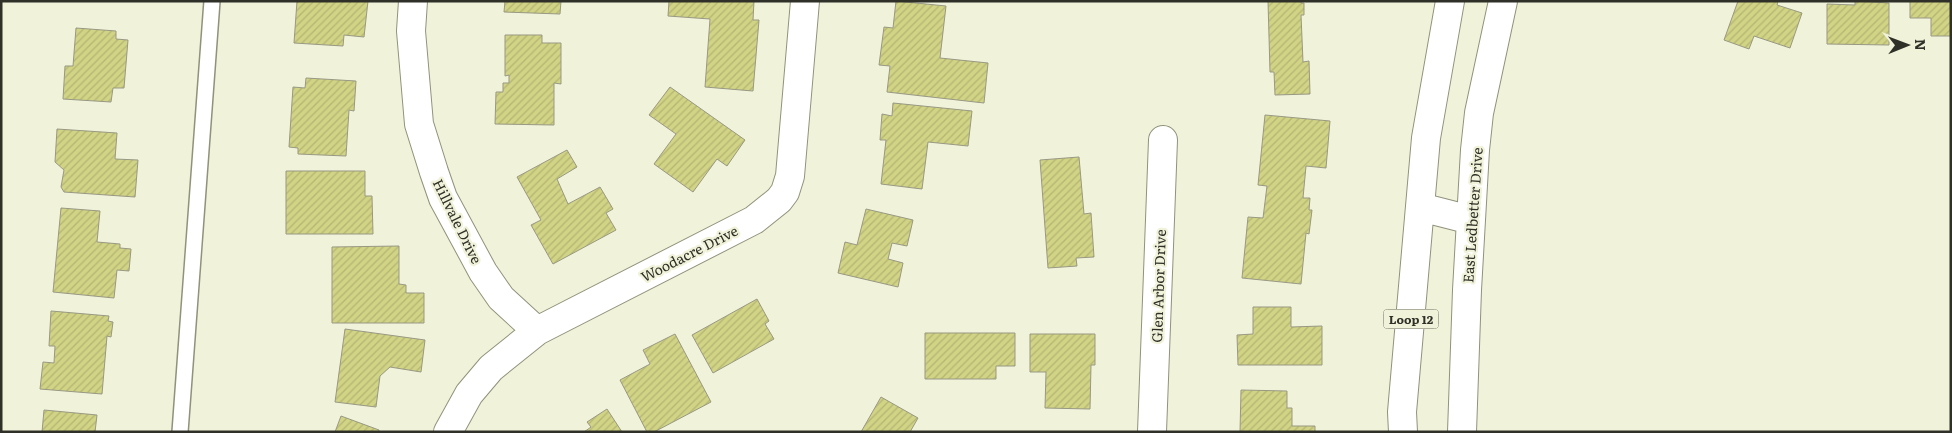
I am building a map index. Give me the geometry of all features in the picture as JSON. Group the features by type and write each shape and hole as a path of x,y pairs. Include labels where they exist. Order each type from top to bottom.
{"street":[{"name":"Hillvale Drive","path":"413,1 411,31 419,124 434,172 444,198 483,272 501,298 537,331"},
{"name":"Woodacre Drive","path":"448,432 469,394 491,368 537,331 754,220 779,200 785,192 790,176 805,1"},
{"name":"Loop 12","path":"1403,432 1402,412 1426,138 1450,1"},
{"name":"East Ledbetter Drive","path":"1462,432 1471,220 1479,113 1503,1"},
{"name":"Glen Arbor Drive","path":"1152,432 1163,140"},
{"path":"1420,207 1471,220"}],"lane":[{"path":"180,432 212,1"}],"building":[{"path":"297,1 368,1 364,37 344,35 343,46 294,43"},
{"path":"505,1 561,1 560,14 504,12"},
{"path":"669,1 754,1 753,20 759,20 753,91 705,87 710,19 668,16"},
{"path":"896,1 946,6 940,58 988,63 984,103 887,92 890,66 879,65 884,27 893,28"},
{"path":"1268,1 1301,1 1301,3 1304,3 1304,15 1301,15 1303,62 1309,61 1310,94 1275,95 1274,72 1270,72"},
{"path":"1738,1 1778,1 1777,5 1802,13 1790,48 1754,36 1749,49 1724,40"},
{"path":"1855,1 1889,3 1889,45 1827,44 1827,4 1855,5"},
{"path":"1910,1 1951,1 1951,36 1931,36 1931,18 1910,18"},
{"path":"76,28 116,31 116,39 128,40 124,88 113,88 111,102 63,99 65,66 73,66"},
{"path":"505,35 542,35 542,43 561,43 561,84 554,83 554,125 495,124 496,92 503,92 503,83 509,83 509,75 505,76"},
{"path":"306,78 356,81 354,111 349,110 346,156 298,154 298,148 289,147 293,87 305,88"},
{"path":"670,87 745,140 727,166 717,159 693,192 654,164 676,134 649,115"},
{"path":"893,103 972,111 968,146 928,142 922,189 881,184 886,140 880,140 882,114 892,116"},
{"path":"1265,115 1330,121 1326,168 1306,166 1303,198 1310,198 1309,210 1312,210 1309,234 1306,233 1301,284 1242,278 1248,217 1263,218 1267,186 1258,185"},
{"path":"57,129 117,133 115,159 138,160 135,197 64,192 61,187 64,170 55,162"},
{"path":"567,150 577,167 557,179 568,204 600,187 613,209 606,213 616,230 553,264 531,225 541,220 517,177"},
{"path":"1079,157 1084,214 1091,213 1094,257 1076,258 1077,266 1048,268 1040,160"},
{"path":"286,171 365,171 365,196 372,196 373,234 286,234"},
{"path":"61,208 100,211 97,242 120,244 120,248 131,249 129,271 117,270 114,298 53,292"},
{"path":"866,209 913,220 907,246 892,243 888,259 903,263 898,287 838,273 845,242 857,245"},
{"path":"399,246 399,284 406,285 406,293 424,293 424,323 332,323 332,247"},
{"path":"757,299 769,321 765,324 774,339 713,373 692,335"},
{"path":"1253,307 1291,307 1291,327 1322,326 1322,365 1238,365 1237,335 1253,334"},
{"path":"51,311 109,316 108,321 113,322 111,337 107,336 102,394 40,389 43,362 54,363 55,346 49,346"},
{"path":"345,329 425,340 421,372 390,367 380,376 376,407 335,402"},
{"path":"925,333 1015,333 1015,366 996,366 996,379 925,379"},
{"path":"675,334 711,402 654,432 647,432 620,380 650,364 643,350"},
{"path":"1030,334 1095,334 1095,365 1091,365 1090,409 1045,408 1046,372 1030,372"},
{"path":"1241,390 1287,391 1287,408 1292,408 1292,426 1315,426 1315,432 1240,432"},
{"path":"881,397 918,418 910,432 861,432"},
{"path":"607,409 622,432 584,432 591,427 587,422"},
{"path":"44,410 97,415 95,432 42,432"},
{"path":"341,416 379,430 379,432 335,432"}]}
